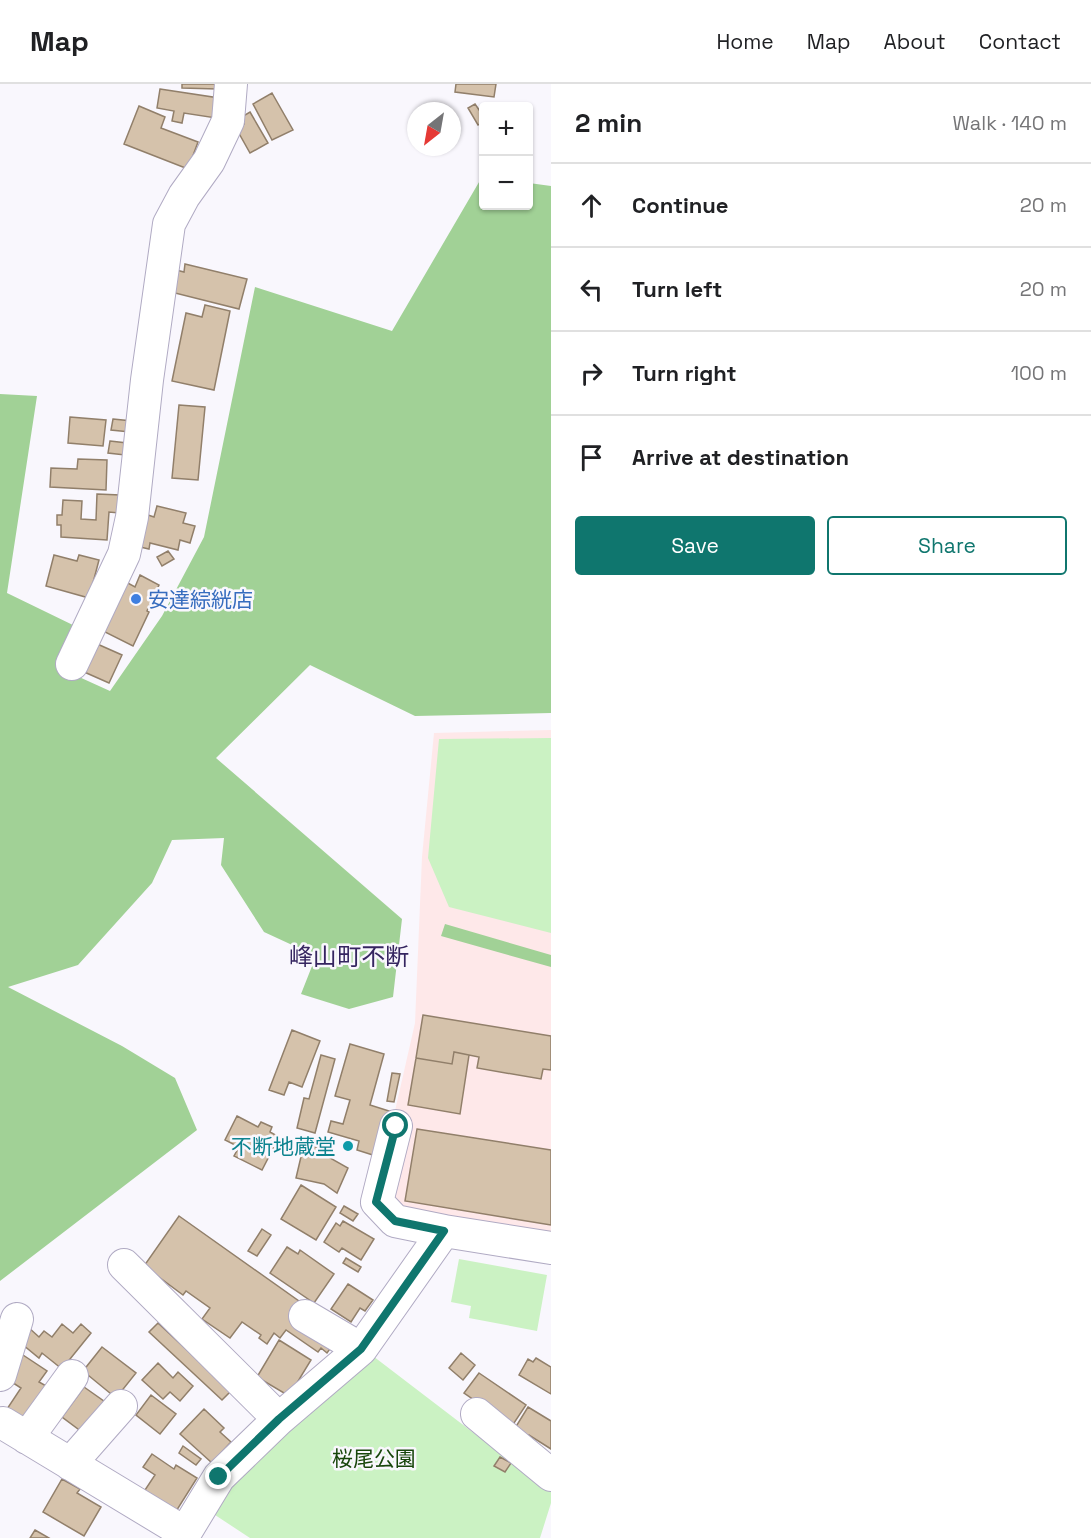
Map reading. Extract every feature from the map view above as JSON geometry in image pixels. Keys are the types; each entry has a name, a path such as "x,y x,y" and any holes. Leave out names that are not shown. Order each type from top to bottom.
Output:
{"street":[{"path":"72,664 124,554 132,517 147,380 169,224 184,196 209,161 228,120 231,84"},
{"path":"396,1126 376,1202 395,1221 551,1248"},
{"path":"0,1424 3,1423 183,1535 219,1477 279,1419 361,1349 444,1231"},
{"path":"124,1265 279,1419"},
{"path":"305,1316 361,1349"},
{"path":"0,1375 17,1318"},
{"path":"27,1438 72,1376"},
{"path":"70,1464 121,1406"},
{"path":"477,1414 551,1475"}],"shaded area":[{"path":"551,730 551,1240 400,1215 386,1201 392,1124 415,1023 422,857 434,733"}],"green space":[{"path":"479,182 479,210 533,210 533,184 551,186 551,713 415,716 310,665 216,758 402,919 393,997 349,1009 301,994 316,956 264,932 221,865 224,838 172,840 152,883 78,965 8,987 122,1046 175,1078 197,1130 0,1281 0,394 37,396 7,593 77,627 57,667 110,691 162,616 204,537 255,287 392,331"},
{"path":"551,738 551,933 449,907 428,858 439,739"},
{"path":"445,924 551,955 551,967 441,936"},
{"path":"459,1259 547,1275 537,1331 469,1318 471,1306 451,1302"},
{"name":"桜尾公園","path":"369,1353 551,1492 551,1503 540,1538 250,1538 209,1511 228,1482"}],"building":[{"path":"182,84 218,84 217,89 182,88"},
{"path":"456,84 496,84 494,97 455,92"},
{"path":"160,89 219,98 216,118 184,113 182,123 172,121 174,111 157,108"},
{"path":"272,93 293,130 272,140 253,104"},
{"path":"475,104 479,110 478,125 468,108"},
{"path":"139,106 165,117 161,128 198,142 188,169 124,144"},
{"path":"250,112 268,143 250,153 236,128 244,124 240,118"},
{"path":"185,264 247,279 239,309 171,292 176,270 184,272"},
{"path":"205,305 230,311 214,390 172,381 186,313 202,317"},
{"path":"179,405 205,407 198,480 172,478"},
{"path":"70,417 106,420 103,446 68,443"},
{"path":"113,419 132,421 130,432 111,430"},
{"path":"110,441 127,443 125,455 108,453"},
{"path":"78,459 107,460 106,490 50,487 51,468 77,469"},
{"path":"97,494 120,495 119,513 109,512 107,540 61,537 61,525 57,525 57,515 62,515 63,500 82,501 81,519 96,520"},
{"path":"157,506 186,513 183,523 195,526 190,543 180,540 178,550 150,543 149,549 140,547 148,515 154,517"},
{"path":"168,551 174,559 162,566 157,557"},
{"path":"54,555 77,561 79,555 99,560 89,598 46,586"},
{"name":"安達綜絖店","path":"140,575 159,585 133,646 103,631 126,582 135,587"},
{"path":"95,643 122,655 109,683 82,671"},
{"path":"423,1015 551,1036 551,1070 543,1069 541,1079 477,1068 479,1057 454,1052 452,1064 416,1058"},
{"path":"292,1030 320,1041 302,1087 289,1082 284,1095 269,1090"},
{"path":"350,1044 384,1054 370,1105 389,1111 376,1156 357,1150 359,1141 328,1132 331,1121 343,1124 350,1100 335,1096"},
{"path":"454,1052 469,1055 460,1114 408,1105 416,1058 452,1064"},
{"path":"321,1055 335,1059 315,1133 297,1128 304,1098 309,1099"},
{"path":"392,1073 400,1074 394,1102 387,1101"},
{"path":"237,1116 258,1127 261,1122 272,1127 270,1132 279,1137 262,1170 234,1156 239,1147 225,1140"},
{"path":"417,1129 551,1150 551,1225 405,1201"},
{"path":"304,1144 332,1151 330,1158 348,1168 337,1193 324,1184 296,1178"},
{"path":"301,1185 336,1207 316,1240 281,1219"},
{"path":"344,1206 358,1214 353,1221 340,1213"},
{"path":"179,1216 306,1306 332,1346 327,1353 321,1348 318,1352 286,1330 280,1338 274,1333 267,1344 259,1338 261,1335 242,1322 230,1338 202,1319 210,1308 186,1291 183,1295 144,1266"},
{"path":"343,1221 374,1239 361,1260 342,1248 339,1252 324,1242 336,1223 340,1226"},
{"path":"262,1229 271,1235 257,1256 248,1251"},
{"path":"287,1247 298,1254 300,1250 334,1274 314,1303 270,1273"},
{"path":"346,1258 361,1267 358,1272 343,1263"},
{"path":"348,1284 373,1300 365,1311 360,1308 351,1322 331,1309"},
{"path":"158,1323 231,1391 222,1400 149,1332"},
{"path":"62,1324 73,1333 81,1324 91,1333 62,1369 42,1353 39,1358 17,1340 28,1327 39,1337 44,1331 52,1337"},
{"path":"279,1340 311,1360 289,1396 257,1377"},
{"path":"102,1347 136,1373 116,1398 83,1371"},
{"path":"461,1353 475,1365 463,1380 449,1368"},
{"path":"23,1355 47,1371 39,1382 48,1387 25,1421 7,1409 21,1388 7,1379"},
{"path":"536,1358 551,1367 551,1394 519,1375 528,1359 533,1362"},
{"path":"158,1363 173,1378 178,1372 193,1386 180,1401 170,1392 163,1399 142,1380"},
{"path":"479,1373 526,1405 512,1426 464,1393"},
{"path":"84,1387 108,1404 86,1435 62,1417"},
{"path":"151,1395 176,1414 160,1434 136,1415"},
{"path":"528,1407 551,1421 551,1449 529,1435 525,1441 512,1433"},
{"path":"204,1409 224,1428 220,1432 231,1442 212,1463 180,1434"},
{"path":"183,1446 201,1459 196,1465 179,1453"},
{"path":"152,1454 174,1469 176,1465 197,1478 175,1513 143,1493 155,1475 143,1467"},
{"path":"500,1457 511,1463 505,1472 494,1466"},
{"path":"62,1479 80,1489 77,1493 101,1507 84,1536 43,1512"},
{"path":"35,1530 49,1538 30,1538"}],"place":[{"name":"安達綜絖店","path":"136,599"},
{"name":"不断地蔵堂","path":"348,1146"}],"district":[{"name":"峰山町不断","path":"349,956"}],"route":[{"path":"219,1477 279,1419 361,1349 444,1231 395,1221 376,1202 396,1126"}]}
